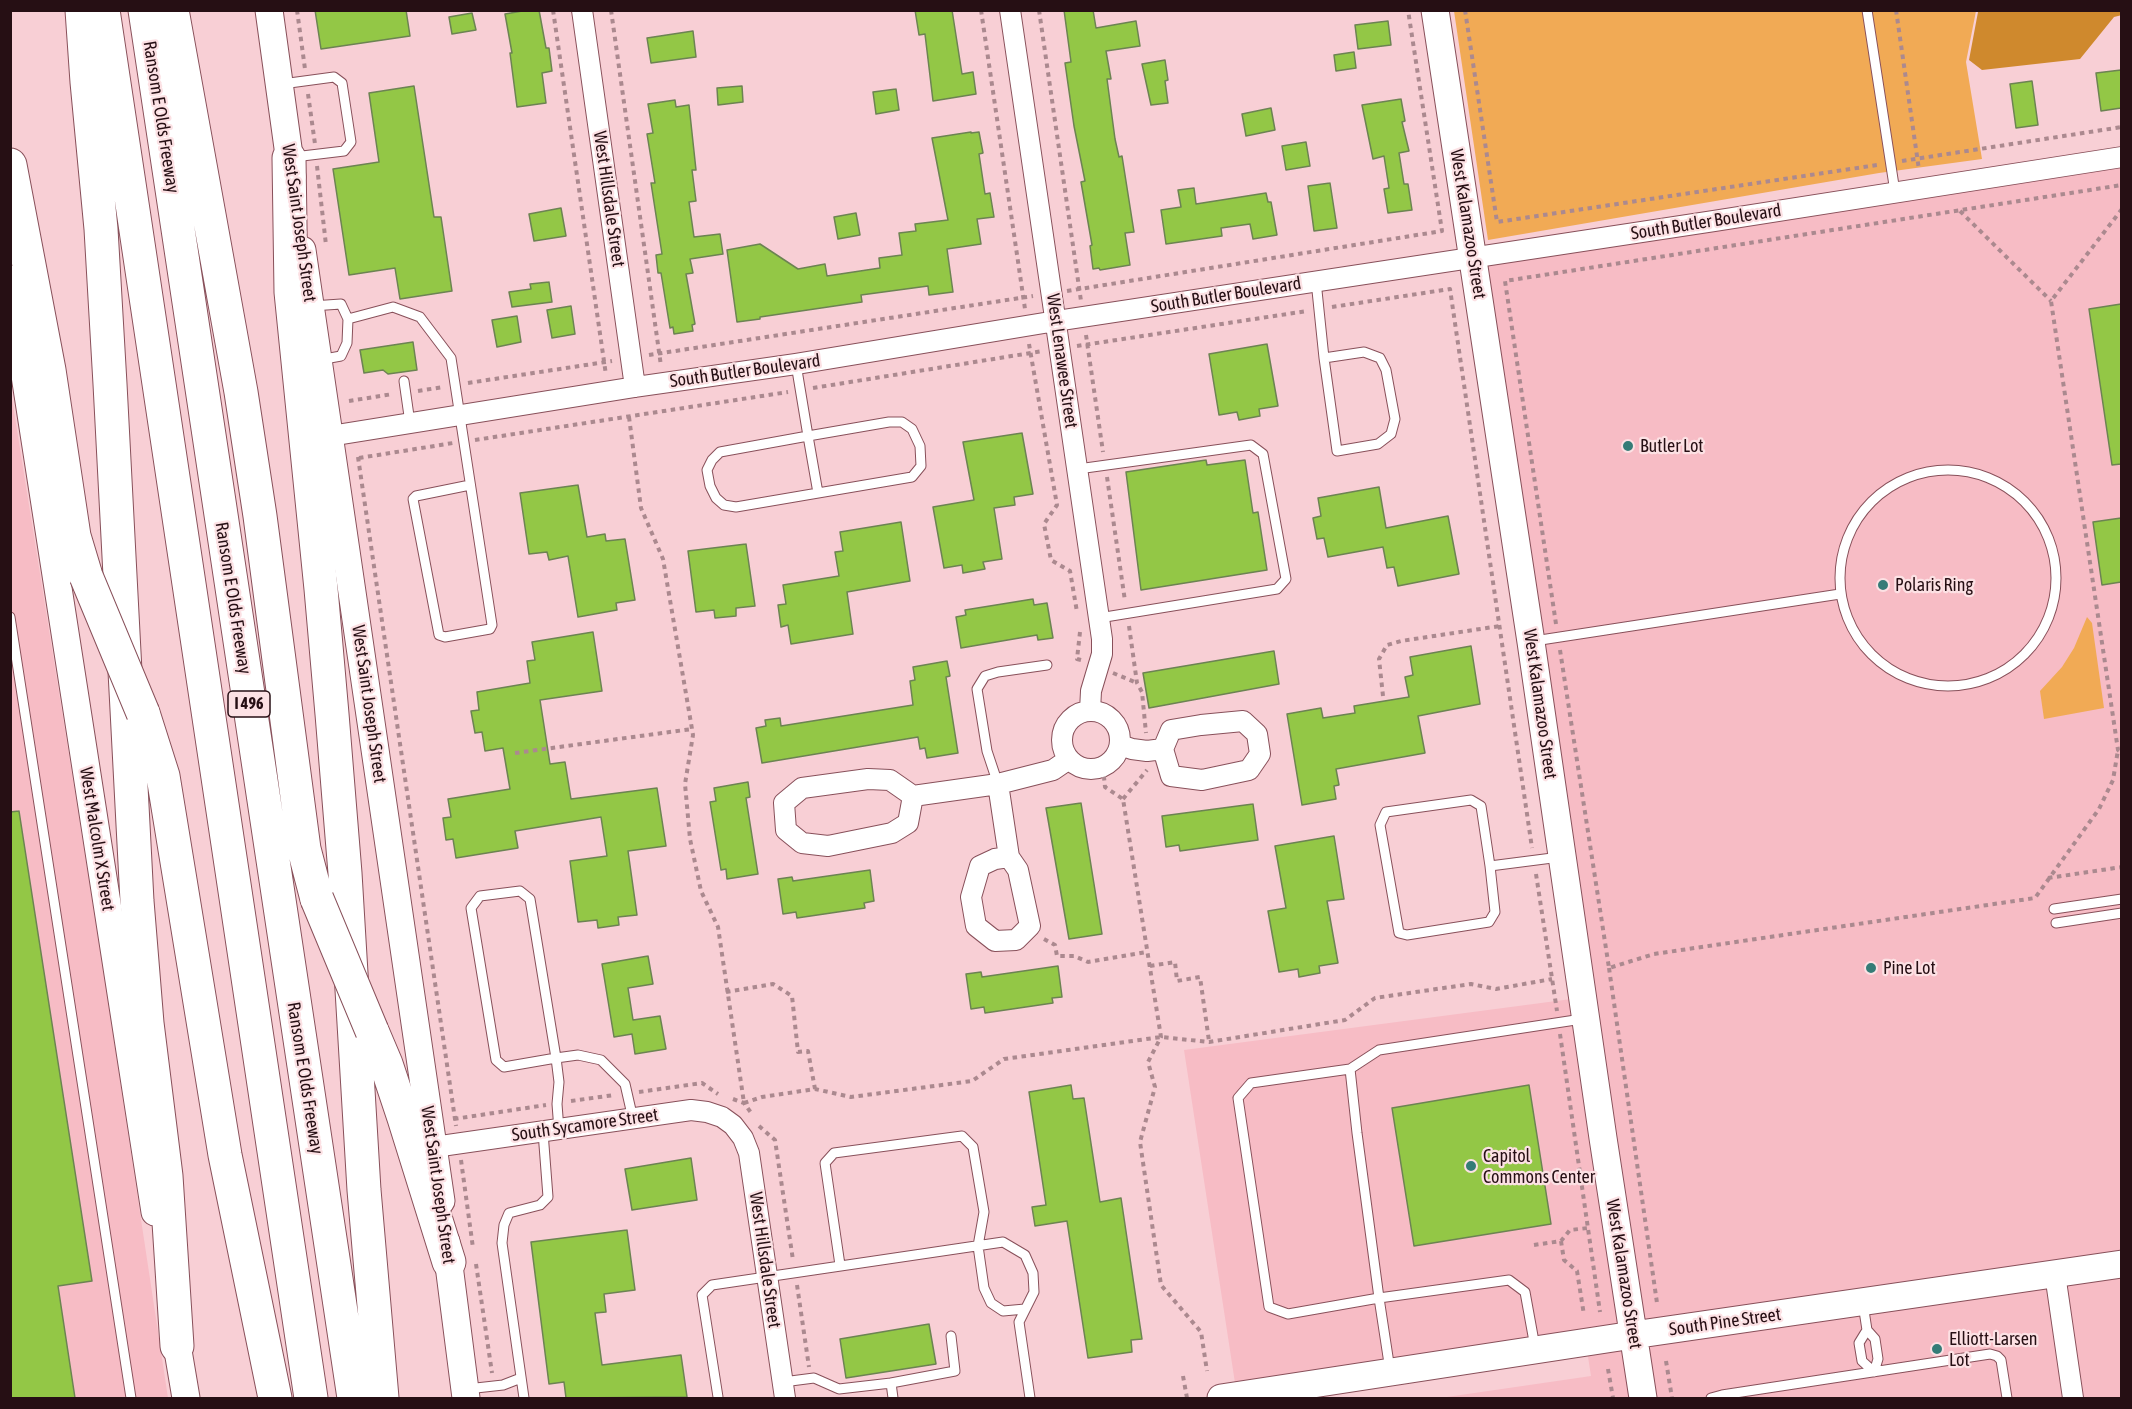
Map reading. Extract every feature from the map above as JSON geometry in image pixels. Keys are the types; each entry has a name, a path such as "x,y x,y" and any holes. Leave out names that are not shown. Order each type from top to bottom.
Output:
{"highway":[{"path":"82,10 101,229 137,901 147,1023 166,1176 177,1346"},
{"name":"I 496","path":"103,10 311,1398"},
{"name":"Ransom E Olds Freeway","path":"145,10 354,1398"},
{"path":"172,10 241,392 301,831 317,899 386,1064 404,1118 466,1257"},
{"path":"303,156 291,292 332,714 345,873 364,1190 382,1398"},
{"path":"10,165 49,370 71,521 78,552 143,713 163,776 225,1155 275,1398"}],"main road":[{"name":"West Saint Joseph Street","path":"269,10 279,85 303,156 310,306 330,358 446,1145 466,1257 466,1394"},
{"name":"West Kalamazoo Street","path":"1435,10 1643,1398"},
{"name":"West Malcolm X Street","path":"10,279 18,365 186,1398"},
{"name":"South Pine Street","path":"1221,1398 2121,1264"}],"street":[{"name":"West Hillsdale Street","path":"582,10 635,387"},
{"name":"West Lenawee Street","path":"1010,10 1102,639 1102,654 1091,691 1090,711"},
{"name":"South Butler Boulevard","path":"342,434 608,391 796,364 1056,321 2121,157"},
{"path":"1090,711 1098,712 1113,721 1118,728 1120,745 1111,762 1103,767 1085,769 1076,766 1069,759 1064,752 1062,742 1066,724 1072,717 1090,711"},
{"path":"1243,721 1257,734 1260,754 1249,770 1202,780 1171,776 1155,750 1171,730 1201,724 1243,721"},
{"path":"1120,745 1132,749 1155,750"},
{"path":"913,796 908,823 892,833 828,846 802,843 786,830 784,803 802,788 868,779 890,780 913,796 998,784 1053,770 1069,759"},
{"path":"998,784 1008,857"},
{"name":"South Sycamore Street","path":"446,1145 691,1110 722,1117 733,1125"},
{"name":"West Hillsdale Street","path":"733,1125 743,1138 749,1153 784,1390"},
{"path":"2055,1274 2073,1398"}],"lane":[{"path":"1867,10 1895,192"},
{"path":"279,85 334,77 342,83 351,142 344,151 303,156"},
{"path":"1316,281 1324,358 1337,451 1378,444 1391,434 1395,419 1386,370 1380,358 1364,352 1324,358"},
{"path":"310,306 341,304 348,319 347,343 330,358"},
{"path":"348,319 393,307 420,317 451,358 492,625 490,629 445,637 440,635 413,499 416,496 470,485"},
{"path":"796,364 819,493"},
{"path":"404,381 410,423"},
{"path":"889,422 902,422 912,429 920,446 921,466 912,477 736,507 724,505 716,498 710,486 707,470 712,460 720,452 808,436 889,422"},
{"path":"1078,469 1251,445 1263,454 1286,579 1277,588 1099,618"},
{"path":"1962,470 1995,480 2005,486 2024,500 2044,528 2055,561 2055,593 2047,624 2029,651 2005,671 1975,684 1943,688 1912,682 1884,667 1861,644 1847,621 1840,594 1841,556 1854,521 1872,499 1894,483 1927,471 1962,470"},
{"path":"1531,642 1840,594"},
{"path":"10,617 131,1398"},
{"path":"998,784 987,751 976,688 985,676 1047,665"},
{"path":"1471,800 1481,806 1490,866 1495,912 1489,922 1407,935 1399,933 1380,825 1386,812 1471,800"},
{"path":"1490,866 1562,856"},
{"path":"524,1398 502,1243 504,1225 509,1214 540,1205 548,1197 551,1131 559,1082 556,1058 530,899 520,891 480,896 471,908 495,1060 504,1067 556,1058 578,1054 601,1060 625,1084 633,1119"},
{"path":"2054,909 2121,899"},
{"path":"2056,923 2121,914"},
{"path":"1536,1350 1525,1292 1509,1280 1379,1298 1288,1314 1269,1307 1238,1098 1251,1083 1350,1069 1379,1050 1585,1019"},
{"path":"1350,1069 1379,1298 1391,1372"},
{"path":"840,1265 825,1163 834,1153 962,1136 973,1147 984,1212 978,1246 984,1288 991,1303 1003,1311 1025,1309"},
{"path":"718,1397 702,1295 712,1285 1003,1242 1025,1255 1033,1273 1034,1292 1019,1322 1030,1398"},
{"path":"1863,1301 1867,1330 1875,1339 1878,1359 1874,1372"},
{"path":"1867,1330 1859,1343 1862,1361 1874,1372"},
{"path":"784,1390 811,1378 839,1389 891,1383 955,1371 951,1336"},
{"path":"1712,1398 1990,1354 2001,1360 2007,1398"},
{"path":"466,1394 521,1378"},
{"path":"891,1383 893,1398"}],"path":[{"path":"297,10 307,81 303,156 327,251"},
{"path":"554,10 612,420"},
{"path":"611,10 667,411"},
{"path":"981,10 1031,353 1057,505 1044,524 1051,560 1070,571 1080,633 1077,659 1137,683"},
{"path":"1039,10 1137,683 1142,692 1155,750 1149,767 1123,799"},
{"path":"349,401 1023,298 1442,231 1408,10"},
{"path":"1465,10 1497,222 2121,127"},
{"path":"1896,10 1926,216"},
{"path":"1657,1303 1505,280 2121,185"},
{"path":"2052,301 2121,209"},
{"path":"1609,968 1654,954 2035,898 2099,810 2113,780 2120,752 2052,301 1960,210"},
{"path":"359,458 1450,289 1600,1312"},
{"path":"330,358 349,401 342,434 359,458 454,1119 446,1145 466,1257 494,1386"},
{"path":"629,417 641,508 663,559 693,735 685,784 690,839 701,891 718,927 744,1103 760,1126 775,1140 811,1378"},
{"path":"1383,696 1379,659 1387,645 1500,626"},
{"path":"516,753 692,729"},
{"path":"1103,767 1105,787 1123,799 1161,1037 1148,1062 1155,1088 1140,1142 1161,1285 1201,1332 1207,1371"},
{"path":"2048,878 2121,867"},
{"path":"1036,934 1054,945 1057,956 1074,956 1088,962 1147,952"},
{"path":"1149,966 1174,962 1178,981 1200,977 1209,1041"},
{"path":"728,1098 744,1103 762,1097 815,1089 851,1097 972,1081 1004,1059 1161,1037 1209,1041 1345,1020 1376,998 1472,984 1496,988 1552,979"},
{"path":"726,992 773,984 792,996 798,1052 808,1051 815,1089"},
{"path":"454,1119 702,1083 720,1096"},
{"path":"733,1125 744,1103"},
{"path":"1534,1245 1561,1241 1570,1230 1588,1228"},
{"path":"1561,1241 1564,1260 1577,1271 1584,1315"},
{"path":"1666,1361 1672,1398"},
{"path":"1608,1369 1613,1398"},
{"path":"1183,1376 1186,1398"}],"shaded area":[{"path":"2121,10 2122,15 2114,17 2080,59 1982,70 1969,60 1978,12"},
{"path":"1454,11 1976,11 1966,62 1982,159 1879,173 1488,240"},
{"path":"2121,157 2121,1398 1440,1398 1591,1376 1584,1331 1237,1396 1184,1050 1579,998 1473,257"},
{"path":"10,386 103,968 168,1398 11,1398"},
{"path":"2087,617 2092,623 2104,708 2044,719 2040,691 2062,667 2074,648"}],"building":[{"path":"315,10 406,10 410,36 321,49"},
{"path":"539,10 546,48 549,48 552,71 542,73 546,103 517,107 510,53 512,53 505,14"},
{"path":"915,10 952,10 962,74 973,72 976,94 933,101 925,34 919,35"},
{"path":"1064,10 1093,10 1096,28 1136,21 1140,46 1106,51 1111,79 1107,79 1115,139 1119,157 1122,156 1134,232 1125,233 1130,265 1093,269 1090,246 1092,245 1081,182 1085,181 1065,63 1071,62"},
{"path":"472,13 476,30 452,34 449,17"},
{"path":"1388,21 1391,45 1358,49 1355,25"},
{"path":"693,31 696,57 651,63 647,38"},
{"path":"1354,52 1356,68 1336,71 1334,55"},
{"path":"1165,60 1168,103 1151,105 1142,64"},
{"path":"2121,70 2121,108 2101,111 2096,73"},
{"path":"2032,81 2038,125 2016,128 2010,84"},
{"path":"414,86 434,217 441,217 452,291 400,299 395,268 349,275 333,169 379,162 369,93"},
{"path":"742,86 743,102 718,105 717,88"},
{"path":"896,89 899,110 876,114 873,92"},
{"path":"1401,99 1405,121 1402,122 1409,151 1399,153 1404,184 1408,184 1412,210 1388,213 1384,189 1389,188 1384,156 1373,159 1362,105"},
{"path":"675,100 676,107 689,105 696,170 692,170 696,201 689,202 694,237 720,234 723,254 690,259 693,273 686,274 695,324 692,325 693,331 674,334 673,327 670,328 661,273 658,273 656,255 662,254 651,183 655,183 647,134 653,133 648,104"},
{"path":"1271,108 1275,130 1246,136 1242,114"},
{"path":"979,132 983,153 979,154 985,194 990,193 994,217 977,219 981,244 947,249 953,292 929,295 928,286 861,295 862,302 737,322 727,250 760,244 798,269 825,264 827,276 880,268 879,258 902,255 899,233 916,231 915,224 948,220 932,138"},
{"path":"1306,142 1310,166 1286,170 1282,146"},
{"path":"1330,183 1337,228 1314,231 1308,186"},
{"path":"1194,188 1196,204 1266,193 1268,202 1271,202 1277,235 1253,239 1250,224 1221,228 1222,236 1166,244 1161,210 1181,207 1178,190"},
{"path":"561,208 566,236 534,241 529,214"},
{"path":"856,213 860,235 838,239 834,217"},
{"path":"549,282 552,302 512,307 509,292 531,289 530,284"},
{"path":"2121,304 2121,464 2112,465 2089,309"},
{"path":"571,306 575,334 552,338 547,310"},
{"path":"517,316 521,342 497,347 492,320"},
{"path":"413,342 417,370 388,374 383,370 364,373 360,350"},
{"path":"1267,344 1278,406 1259,409 1260,416 1239,420 1237,412 1219,415 1209,354"},
{"path":"1022,433 1033,494 1014,497 1015,505 994,508 1002,559 983,562 985,569 963,573 962,565 944,568 933,507 974,500 963,442"},
{"path":"1206,460 1207,465 1245,460 1253,513 1258,512 1267,570 1141,590 1126,472"},
{"path":"578,485 587,537 605,534 606,541 625,539 635,600 616,603 617,610 578,617 568,556 549,560 547,552 529,554 520,493"},
{"path":"1379,487 1386,528 1448,516 1459,574 1398,586 1394,567 1387,568 1383,547 1328,557 1324,538 1317,539 1313,518 1321,516 1318,498"},
{"path":"2121,518 2121,582 2102,585 2093,522"},
{"path":"901,522 910,581 847,592 853,634 791,644 788,625 781,627 778,605 786,604 783,585 839,576 835,552 843,551 840,532"},
{"path":"746,544 755,606 736,608 736,616 715,618 714,610 696,612 688,551"},
{"path":"1033,599 1034,605 1047,603 1053,638 1038,640 1037,635 961,648 956,617 966,615 965,610"},
{"path":"593,632 602,691 540,700 550,764 565,762 571,799 657,788 666,846 628,851 637,915 618,917 619,925 598,928 597,920 578,922 570,861 607,856 601,817 515,831 518,848 456,858 453,839 446,840 443,818 451,817 448,799 510,789 503,748 485,751 482,732 475,733 471,711 479,710 477,692 530,683 527,661 535,660 532,642"},
{"path":"1471,646 1480,704 1418,716 1425,753 1336,769 1339,785 1334,786 1336,799 1302,805 1287,714 1321,708 1323,718 1355,713 1354,706 1409,697 1405,677 1413,675 1410,657"},
{"path":"1274,651 1279,684 1149,708 1143,673"},
{"path":"947,661 950,676 946,677 958,753 927,758 925,748 920,749 918,737 762,763 756,728 766,726 765,720 780,718 781,726 913,705 910,681 915,680 913,667"},
{"path":"748,782 750,797 746,798 758,874 727,879 726,869 721,870 710,802 716,801 714,788"},
{"path":"1081,803 1102,934 1069,939 1046,808"},
{"path":"1253,804 1258,840 1180,851 1179,845 1166,847 1162,816"},
{"path":"19,811 92,1281 58,1286 75,1398 10,1398 10,812"},
{"path":"1334,836 1344,899 1327,901 1338,963 1319,966 1320,973 1299,977 1298,969 1279,972 1268,911 1286,908 1275,846"},
{"path":"870,870 874,901 864,903 865,908 797,918 796,912 783,914 778,879 792,877 793,881"},
{"path":"648,956 653,984 628,988 633,1020 660,1016 666,1049 635,1054 632,1034 614,1037 602,964"},
{"path":"1058,966 1062,997 1052,998 1053,1003 985,1013 984,1007 971,1009 966,974 981,972 982,977"},
{"path":"1071,1085 1073,1099 1084,1098 1100,1202 1121,1198 1142,1339 1131,1340 1132,1352 1088,1358 1067,1221 1035,1226 1032,1207 1046,1205 1029,1092"},
{"name":"Capitol Commons Center","path":"1529,1085 1551,1224 1414,1246 1392,1108"},
{"path":"691,1158 697,1200 632,1210 625,1169"},
{"path":"627,1230 635,1290 604,1294 606,1312 595,1313 602,1365 681,1355 687,1397 566,1398 564,1382 549,1384 531,1242"},
{"path":"929,1324 936,1364 846,1378 840,1339"}],"place":[{"name":"Butler Lot","path":"1628,446"},
{"name":"Polaris Ring","path":"1883,585"},
{"name":"Pine Lot","path":"1871,968"},
{"name":"Capitol Commons Center","path":"1471,1166"},
{"name":"Elliott-Larsen Lot","path":"1937,1349"}]}
